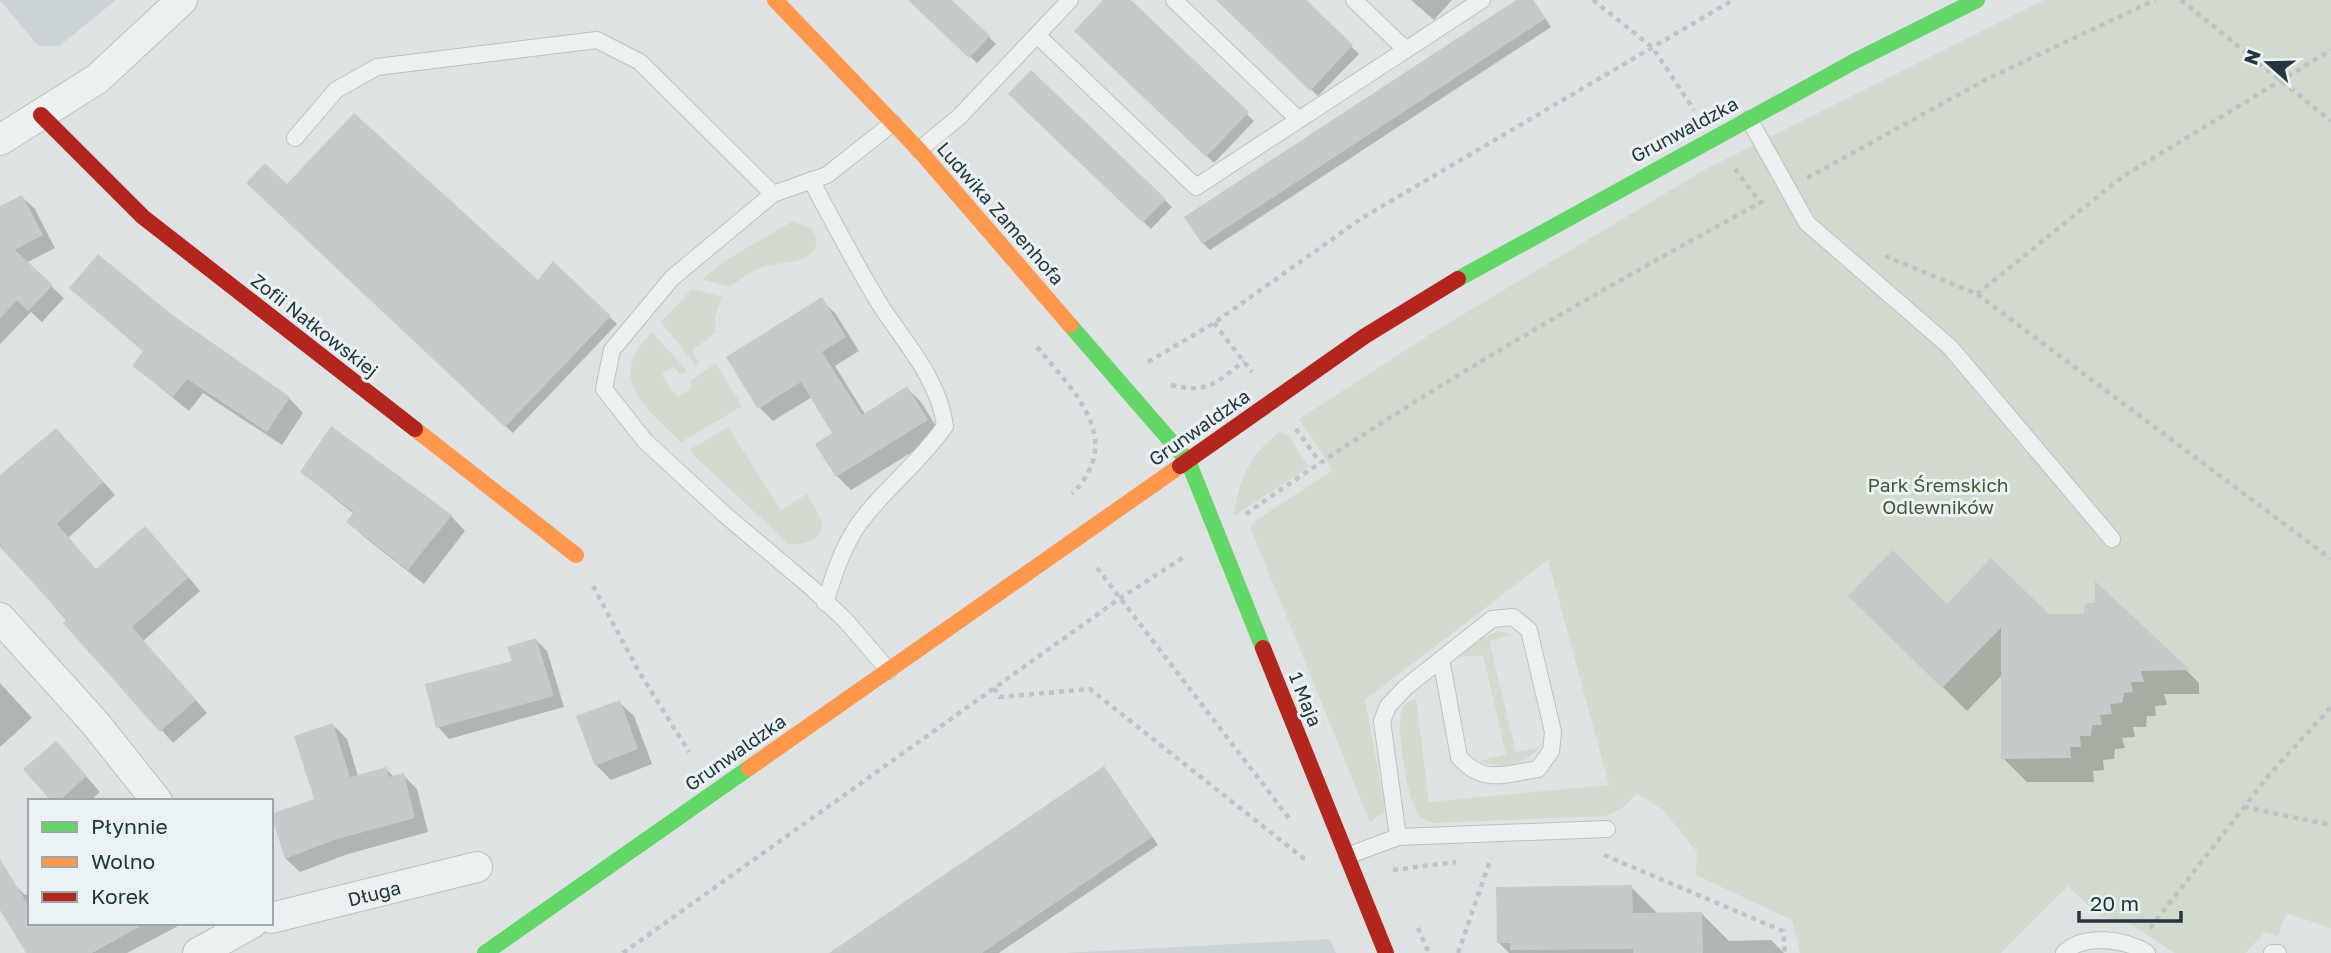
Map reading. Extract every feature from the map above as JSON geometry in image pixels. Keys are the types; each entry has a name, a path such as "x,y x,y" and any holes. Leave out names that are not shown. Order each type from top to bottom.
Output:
{"street":[{"path":"0,140 97,79 181,0"},
{"name":"Ludwika Zamenhofa","path":"775,0 919,150 1188,461"},
{"name":"Grunwaldzka","path":"485,953 1430,294 1749,118 1978,0"},
{"name":"Zofii Nałkowskiej","path":"41,115 143,217 576,555"},
{"name":"1 Maja","path":"1188,461 1386,953"},
{"path":"0,618 94,723 155,799"},
{"name":"Długa","path":"273,918 477,867"},
{"path":"198,953 248,925"}],"lane":[{"path":"919,150 959,117 1070,0"},
{"path":"1174,0 1299,120"},
{"path":"1354,0 1406,50"},
{"path":"1037,35 1196,187 1482,0"},
{"path":"295,138 336,90 377,67 597,40 640,62 773,194"},
{"path":"1749,118 1807,223 1950,347 2112,538"},
{"path":"889,671 847,621 645,441 604,390 612,350 643,311 683,269 773,194 827,174 893,123"},
{"path":"811,180 880,304 922,367 942,406 945,426 929,449 856,528 836,567 825,603"},
{"path":"1398,837 1382,720 1388,706 1441,659 1492,619 1513,617 1529,630 1553,732 1551,751 1538,769 1486,777 1469,769 1459,757 1441,659"},
{"path":"1347,856 1398,837 1607,829"},
{"path":"2064,953 2070,947 2109,939 2143,950"},
{"path":"2272,953 2278,953"}],"path":[{"path":"1593,0 1653,48 1712,138 1760,203 1807,223"},
{"path":"1082,404 1214,323 1362,218 1733,0"},
{"path":"623,953 1119,599 1218,535 1320,462 1589,298 1760,203 1985,80 2155,0"},
{"path":"2181,0 2331,121"},
{"path":"1977,294 2122,177 2331,50"},
{"path":"1880,253 1977,294 2331,559"},
{"path":"1029,337 1082,404 1097,440 1094,461 1084,482 1057,507 1077,539"},
{"path":"576,555 638,670 689,752"},
{"path":"1119,599 1298,831"},
{"path":"994,688 1000,697 1090,689 1303,858 1309,858"},
{"path":"2143,950 2244,807 2331,707"},
{"path":"2244,807 2331,825"},
{"path":"1306,849 1315,869"},
{"path":"1599,852 1783,931 1785,953"},
{"path":"1479,860 1505,857"},
{"path":"1458,953 1491,858"},
{"path":"1393,870 1467,861"}],"shaded area":[{"path":"0,0 116,0 59,46 38,46"},
{"path":"1330,939 1336,953 1063,953"}],"green space":[{"name":"Park Śremskich Odlewników","path":"2044,0 2331,0 2331,928 2286,913 2278,936 2265,932 2245,953 2174,953 2131,924 2100,916 2068,886 2001,953 1800,953 1792,920 1696,875 1697,852 1663,810 1637,793 1624,807 1606,816 1433,823 1425,820 1419,815 1411,796 1400,734 1402,710 1416,698 1429,802 1609,785 1548,560 1365,700 1384,802 1384,812 1370,822 1251,529 1253,522 1333,470 1299,419 1429,335 1706,169"},
{"path":"793,221 808,228 816,237 810,255 795,261 762,267 729,287 702,279 723,262"},
{"path":"692,289 722,297 715,317 716,333 692,350 699,363 696,366 661,322"},
{"path":"652,332 687,371 680,375 674,367 662,374 671,391 679,397 692,387 690,381 716,363 742,406 681,442 644,404 635,392 631,378 632,364 638,349"},
{"path":"728,427 781,510 807,494 821,521 822,528 817,537 807,543 789,544 691,453 691,449"},
{"path":"1281,431 1290,438 1309,467 1234,516 1239,490 1248,468 1262,448"},
{"path":"1499,631 1512,635 1489,641 1516,752 1539,748 1526,759 1512,765 1480,761 1506,754 1483,655 1460,657 1470,643"}],"building":[{"path":"908,0 952,0 990,36 969,58"},
{"path":"1103,0 1131,0 1249,112 1206,157 1074,31"},
{"path":"1216,0 1306,0 1353,45 1310,91"},
{"path":"1516,0 1533,0 1545,19 1202,244 1184,217"},
{"path":"1031,70 1166,199 1143,223 1008,94"},
{"path":"354,113 538,280 553,261 611,316 505,427 246,183 265,163 287,184"},
{"path":"22,195 43,235 15,250 53,285 28,311 17,300 0,319 0,206"},
{"path":"98,254 171,314 290,397 267,432 187,379 173,397 132,366 143,351 69,288"},
{"path":"822,297 846,337 822,352 862,415 907,386 928,420 836,477 815,444 832,433 801,382 758,409 726,357"},
{"path":"331,426 452,515 408,570 346,522 354,512 300,472"},
{"path":"56,428 103,482 57,524 96,569 145,526 189,577 132,627 196,700 160,732 63,623 67,620 0,547 0,475"},
{"path":"1893,550 1947,604 1991,558 2049,614 2084,614 2085,603 2095,603 2095,581 2190,670 2141,671 2144,682 2131,682 2133,692 2124,693 2122,703 2110,704 2112,714 2100,715 2102,725 2092,725 2091,736 2080,736 2081,747 2070,747 2071,758 2001,759 2001,628 1942,688 1848,596"},
{"path":"536,638 554,696 436,728 425,684 512,661 507,647"},
{"path":"620,700 638,749 595,766 576,716"},
{"path":"333,723 350,777 387,767 389,777 404,773 415,818 334,840 285,859 273,813 314,799 294,736"},
{"path":"56,741 87,776 61,799 49,799 23,769"},
{"path":"1104,766 1152,837 982,953 829,953"},
{"path":"0,859 28,905 28,925 142,925 92,953 26,953 0,910"},
{"path":"1632,885 1633,913 1702,912 1703,953 1633,953 1633,949 1510,950 1510,943 1497,943 1496,887"}],"traffic: fast":[{"path":"1458,279 1855,61 1977,0"},
{"path":"1070,325 1188,461 1263,648"},
{"path":"485,953 749,768"}],"traffic: slow":[{"path":"775,0 919,150 1070,325"},
{"path":"415,429 576,555"},
{"path":"749,768 1180,466"}],"traffic: jam":[{"path":"41,115 143,217 415,429"},
{"path":"1180,466 1365,336 1458,279"},
{"path":"1263,648 1386,953"}]}
